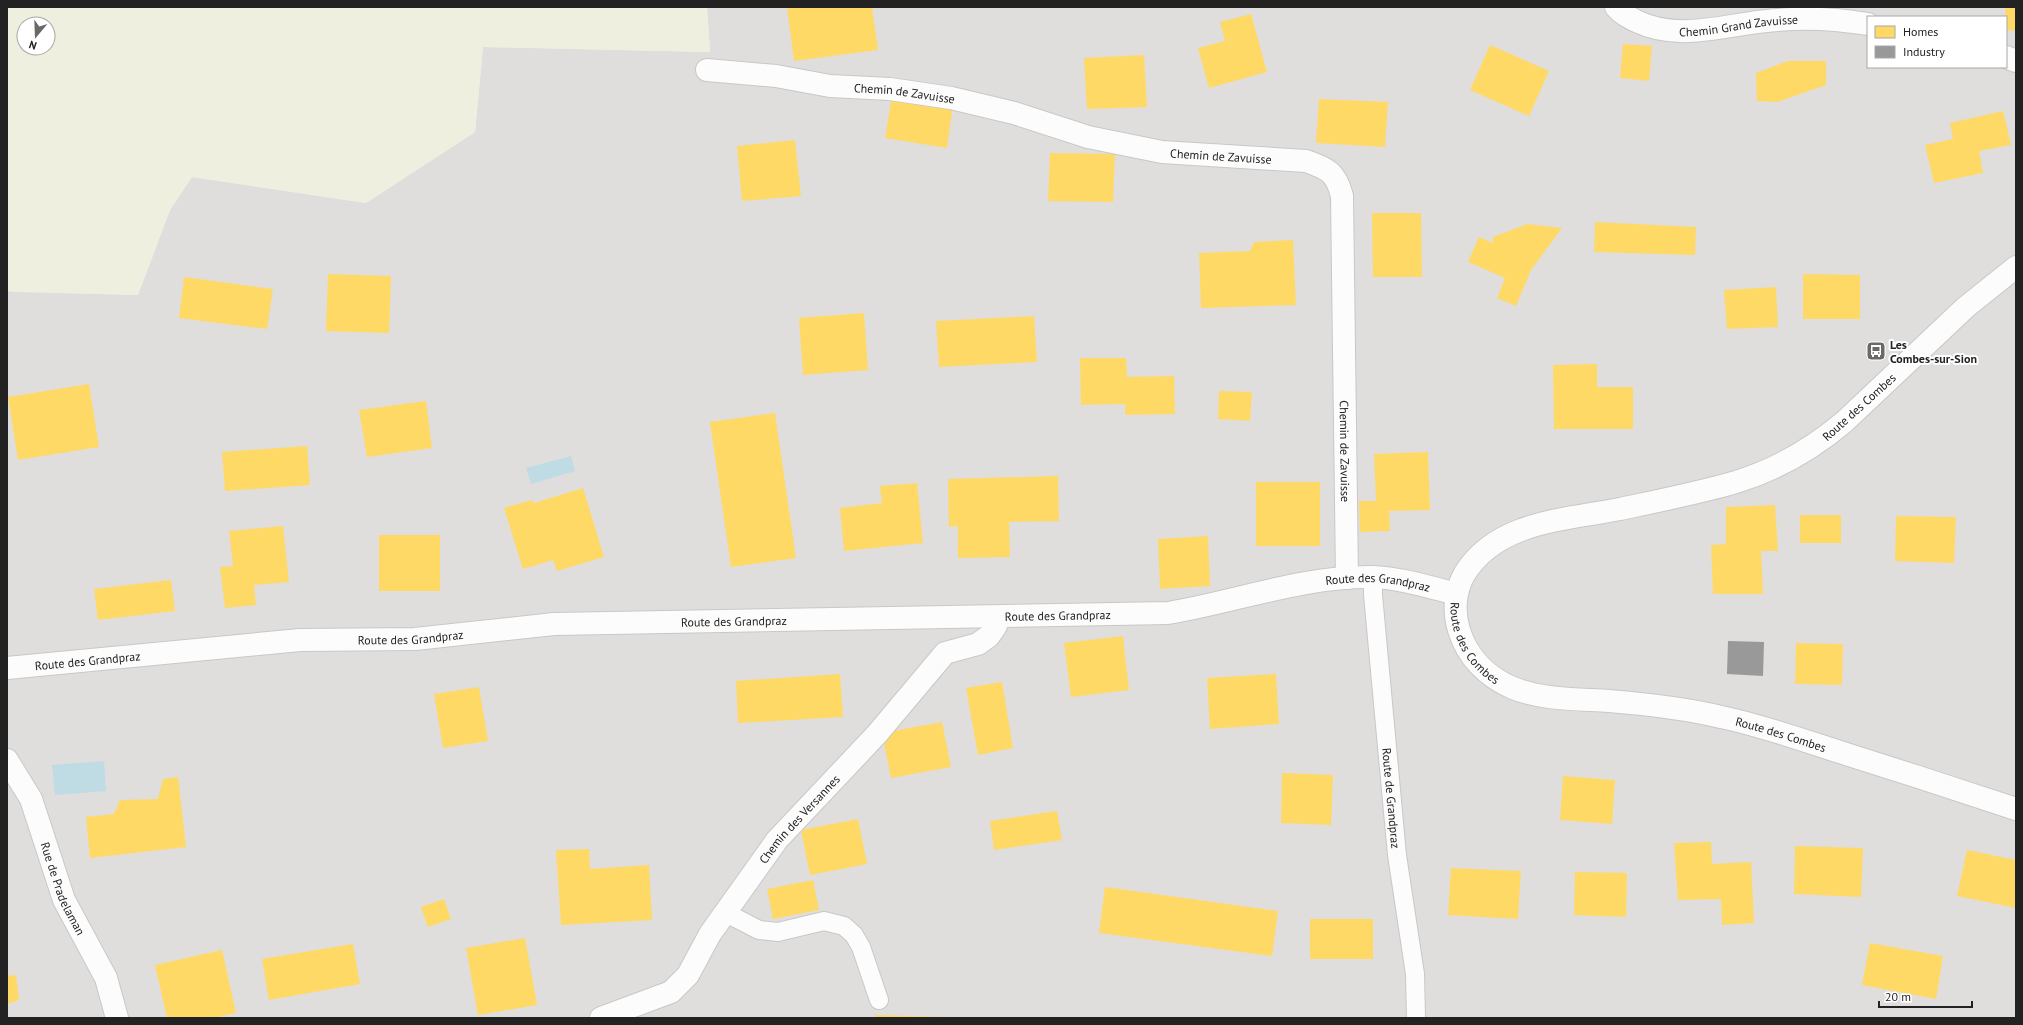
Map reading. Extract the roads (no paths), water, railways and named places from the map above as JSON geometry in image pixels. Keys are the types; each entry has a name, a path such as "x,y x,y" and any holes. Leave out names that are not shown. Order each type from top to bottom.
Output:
{"street":[{"name":"Chemin Grand Zavuisse","path":"1616,7 1621,13 1646,26 1668,32 1698,31 1784,19 1831,18 1867,24"},
{"name":"Chemin de Zavuisse","path":"707,70 776,76 830,86 890,89 951,98 1014,113 1088,137 1162,152 1306,161 1327,169 1339,181 1342,196 1347,578"},
{"name":"Route des Combes","path":"2016,267 1966,307 1844,422 1825,438 1800,453 1770,469 1738,481 1667,499 1534,525 1512,532 1491,544 1471,564 1456,594 1458,630 1467,650 1478,665 1494,677 1514,688 1543,695 1640,704 1720,716 1808,742 2016,809"},
{"name":"Route des Grandpraz","path":"7,668 300,640 422,638 554,624 1168,613 1205,607 1307,583 1347,578 1373,577 1401,580 1456,594"},
{"name":"Chemin des Versannes","path":"601,1018 671,992 688,975 710,934 777,840 877,734 945,653 978,644 989,636 996,626 996,617"},
{"name":"Rue de Pradelaman","path":"7,760 31,799 64,900 106,978 117,1018"}],"lane":[{"name":"Route de Grandpraz","path":"1373,577 1373,595 1397,854 1415,974 1416,1018"},
{"path":"726,913 759,930 778,932 824,921 844,926 861,947 879,1000"}],"water":[{"path":"571,456 575,471 531,484 526,468"},
{"path":"104,761 106,791 55,795 52,765"}],"place":[{"name":"Les Combes-sur-Sion","path":"1876,351"}]}
